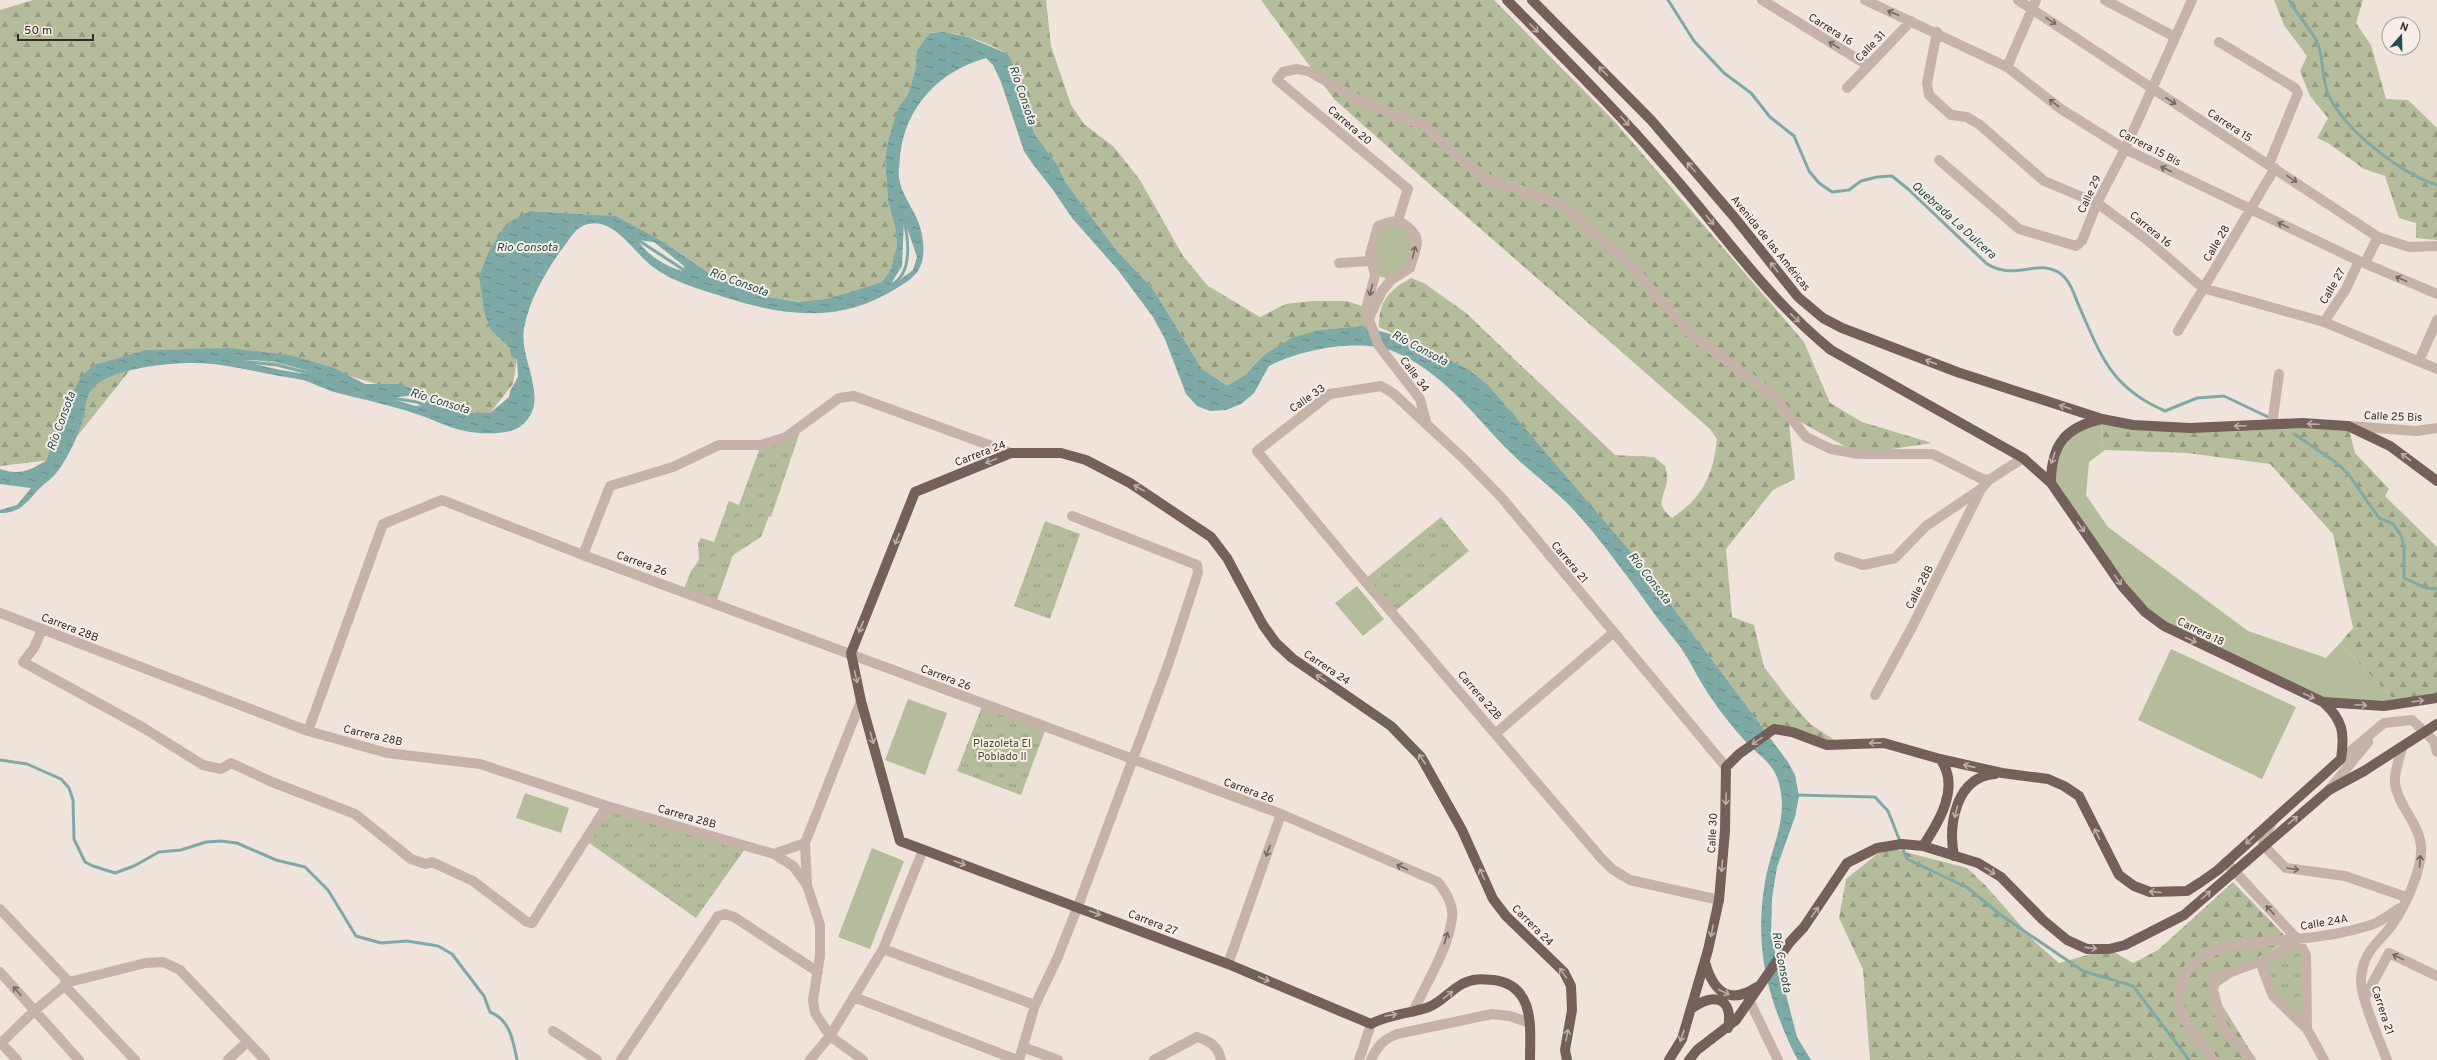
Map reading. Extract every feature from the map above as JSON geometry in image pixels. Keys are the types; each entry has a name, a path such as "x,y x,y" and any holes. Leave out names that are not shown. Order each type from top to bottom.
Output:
{"main road":[{"path":"1507,0 1609,104 1669,171 1785,309 1812,335 1831,350 2023,458"},
{"name":"Avenida de las Américas","path":"1532,0 1651,120 1735,218 1798,298 1823,318 1842,328 1957,372 2102,419"},
{"path":"2051,483 2051,464 2057,447 2069,433 2084,423 2102,419 2133,425 2190,428 2302,423 2348,426 2390,446 2437,481"},
{"name":"Carrera 24","path":"851,653 915,492 1011,453 1061,453 1086,460 1152,495 1211,537 1227,558 1263,625 1276,643 1292,658 1391,726 1412,746 1436,781 1458,823 1494,900 1506,916 1564,972 1571,986 1572,1010 1565,1050 1567,1060"},
{"name":"Carrera 18","path":"2023,458 2051,483 2122,586 2145,612 2174,632 2323,702 2384,706 2437,698"},
{"path":"851,653 861,701"},
{"name":"Carrera 27","path":"861,701 900,841 1078,906 1228,964 1371,1024"},
{"path":"1726,767 1739,754 1774,729 1792,732 1827,745 1884,743 1940,760 2002,773 2048,779 2064,786 2079,796 2119,876 2134,886 2150,892 2187,891 2226,862 2341,759 2344,738 2341,726 2332,711 2323,702"},
{"path":"1689,1060 1697,1050 1728,1028 1750,1002 1758,986 1790,942 1804,927 1847,864 1877,848 1902,844 1923,846 1978,863 2001,877 2043,920 2067,940 2087,948 2109,950 2125,945 2184,915 2234,870 2329,790 2402,748 2437,724"},
{"path":"1923,846 1938,823 1949,791 1948,769 1940,760"},
{"name":"Calle 30","path":"1719,900 1725,831 1726,767"},
{"path":"1954,856 1952,826 1957,807 1965,789 1982,775 2002,773"},
{"path":"1669,1060 1682,1039 1704,962 1719,900"},
{"path":"1704,962 1710,980 1720,990 1733,995 1747,994 1758,986"},
{"path":"1371,1024 1384,1017 1413,1012 1440,1002 1462,984 1478,978 1497,981 1518,991 1524,998 1530,1023 1530,1060"},
{"path":"1691,1009 1707,999 1716,999 1723,1003 1728,1010 1728,1028"}],"street":[{"name":"Carrera 16","path":"1762,0 1867,65"},
{"name":"Carrera 15 Bis","path":"1865,0 1876,3 2007,67 2061,109 2125,149 2362,262 2437,294"},
{"name":"Carrera 15","path":"2018,0 2034,4 2151,88 2378,237 2409,247 2437,246"},
{"path":"2105,0 2175,37"},
{"name":"Calle 29","path":"1939,160 2019,229 2076,246 2082,241 2097,203 2125,149 2151,88 2192,0"},
{"path":"2007,67 2034,4"},
{"name":"Calle 31","path":"1847,88 1867,65 1911,21"},
{"name":"Carrera 16","path":"1937,32 1927,83 1929,95 1951,114 1967,117 1980,125 2044,181 2097,203 2146,239 2203,288 2324,322 2437,369"},
{"name":"Calle 28","path":"2178,331 2251,209 2272,166 2298,93 2295,88 2219,42"},
{"name":"Carrera 20","path":"1398,220 1408,189 1277,80 1283,72 1289,69 1310,72 1361,101 1425,126 1452,152 1488,179 1514,190 1562,204 1628,263 1693,336 1772,394 1806,437 1831,449 1859,454 1933,454 1982,479 1989,480"},
{"path":"1369,318 1382,291 1391,280 1410,268 1417,240 1415,235 1405,223 1398,220 1391,220 1378,226 1370,254 1375,275 1391,280"},
{"name":"Calle 27","path":"2324,322 2378,237"},
{"path":"1340,263 1371,261"},
{"name":"Calle 34","path":"1375,275 1367,306 1373,334 1387,357 1420,399 1428,426"},
{"path":"2419,361 2437,320"},
{"path":"2272,425 2279,374"},
{"name":"Carrera 21","path":"1381,386 1394,394 1502,498 1726,767"},
{"name":"Calle 33","path":"1257,451 1330,394 1381,386"},
{"path":"584,555 610,486 672,467 719,445 761,445 786,437 839,398 854,396 1011,453"},
{"name":"Calle 25 Bis","path":"2348,426 2416,431 2437,428"},
{"name":"Carrera 22B","path":"1257,451 1364,580 1612,869 1636,882 1719,900"},
{"name":"Calle 28B","path":"1839,557 1864,565 1895,558 1926,526 1981,489 1989,480 2023,458"},
{"name":"Calle 28B","path":"1875,695 1944,564 1981,489"},
{"name":"Carrera 26","path":"308,731 383,524 442,500 584,555 1281,814 1438,882 1449,896 1453,918 1444,946 1413,1012"},
{"path":"854,997 1018,1060 1035,1005 1058,959 1184,621 1198,573 1197,565 1072,516"},
{"name":"Carrera 28B","path":"0,613 308,731 387,753 480,764 607,806 774,854 793,866 807,885"},
{"path":"42,629 34,648 23,662 142,727 204,765 221,769 231,763 272,782 355,814 411,859 426,864 432,862 473,881 527,922 532,923 607,806"},
{"path":"1496,733 1613,633"},
{"path":"861,701 805,843 807,885 820,925 818,972 813,1000 815,1013 830,1036 863,1060"},
{"path":"2341,759 2384,723 2412,720 2434,741 2437,752"},
{"path":"2329,790 2384,723"},
{"path":"2401,907 2419,869 2421,846 2417,831 2396,784 2397,768 2402,748"},
{"path":"1228,964 1281,814"},
{"path":"2274,819 2263,846 2286,868 2345,876 2406,897"},
{"path":"774,854 805,843"},
{"path":"810,1060 830,1036 883,948 923,850"},
{"path":"2226,862 2297,939 2306,955 2307,1029"},
{"name":"Carrera 21","path":"2387,1060 2365,997 2361,981 2363,964 2369,950 2392,924 2401,907"},
{"name":"Calle 24A","path":"2213,1060 2192,1033 2179,1003 2182,980 2189,967 2210,953 2225,948 2260,940 2297,939 2372,925 2401,907"},
{"path":"0,909 135,1060"},
{"path":"621,1060 718,916 725,914 734,917 818,972"},
{"path":"2251,1060 2223,1027 2213,990 2216,978 2260,962 2285,949 2297,939"},
{"path":"883,948 1035,1005"},
{"path":"2365,997 2389,953 2436,972"},
{"path":"17,1060 0,1043 67,983 145,963 163,962 180,970 264,1060"},
{"path":"2260,962 2273,996 2307,1029 2324,1060"},
{"path":"0,972 79,1060"},
{"path":"1750,1002 1778,1060"},
{"path":"1371,1060 1376,1048 1386,1039 1397,1034 1492,1014 1510,1016 1530,1023"},
{"path":"1359,1060 1371,1024"},
{"path":"553,1032 597,1060"},
{"path":"1154,1060 1197,1037 1210,1041 1219,1052 1221,1060"},
{"path":"228,1060 247,1042"},
{"path":"1023,1047 1058,1060"}],"green space":[{"path":"33,0 1046,0 1051,46 1071,105 1084,124 1114,147 1140,180 1183,256 1208,286 1260,317 1286,304 1312,301 1346,301 1365,307 1368,328 1362,326 1319,330 1264,355 1245,375 1226,387 1202,369 1153,289 1117,251 1066,183 1058,166 1032,130 1020,96 1020,83 1008,54 980,41 960,35 950,33 930,33 917,50 915,71 908,94 898,108 885,161 888,201 895,227 897,245 891,269 882,282 846,293 821,305 769,297 746,291 709,273 662,241 616,216 530,211 485,315 517,358 513,384 490,413 472,413 350,376 190,349 146,350 59,459 0,466 0,10"},
{"path":"1261,0 1494,0 1615,122 1804,342 1830,403 1862,422 1932,443 1859,454 1788,415 1795,479 1773,490 1726,549 1732,617 1754,625 1764,667 1810,724 1839,743 1765,731 1487,384 1468,369 1379,327 1379,318 1383,303 1396,287 1411,278 1424,283 1466,313 1615,455 1654,457 1665,466 1667,480 1662,498 1662,505 1663,509 1672,518 1692,502 1705,484 1713,464 1717,439 1710,429 1334,99"},
{"path":"2274,0 2363,0 2356,23 2371,45 2386,99 2408,100 2437,128 2437,240 2416,238 2416,223 2399,218 2385,176 2364,169 2328,143 2317,138 2328,118 2310,96 2300,71 2307,56 2284,25"},
{"path":"1391,220 1415,235 1410,268 1391,280 1375,275 1370,254 1378,226"},
{"path":"2102,419 2101,441 2105,450 2089,462 2086,495 2108,527 2248,631 2326,658 2340,643 2398,704 2323,702 2145,612 2051,483 2051,464 2069,433"},
{"path":"2102,419 2133,425 2348,426 2355,453 2389,489 2385,496 2437,547 2437,698 2398,704 2340,643 2353,628 2333,534 2270,464 2187,453 2105,450 2101,441"},
{"path":"802,426 771,517 769,516 761,537 733,555 716,603 683,591 691,571 699,560 698,543 701,538 714,542 729,501 739,505 761,445"},
{"path":"1441,517 1469,551 1393,613 1364,580"},
{"path":"1045,521 1080,534 1050,619 1014,606"},
{"path":"1357,586 1384,619 1363,636 1335,603"},
{"path":"2171,649 2296,707 2262,779 2138,720"},
{"path":"908,699 947,713 925,775 885,760"},
{"name":"Plazoleta El Poblado II","path":"983,704 1046,728 1021,795 957,771"},
{"path":"525,793 569,808 561,833 516,818"},
{"path":"607,806 747,846 696,918 585,840"},
{"path":"1886,847 1967,868 1986,886 2036,943 2059,963 2109,949 2133,963 2158,950 2233,882 2288,939 2213,990 2256,1060 1870,1060 1863,969 1839,918 1846,879"},
{"path":"872,848 904,861 870,949 838,937"},
{"path":"2297,939 2306,955 2307,1029 2273,996 2260,962"}],"water":[{"name":"Rio Consota","path":"943,32 968,37 1008,54 1017,73 1020,96 1034,133 1058,166 1066,183 1117,251 1153,289 1202,369 1227,386 1245,375 1264,355 1292,338 1319,330 1362,326 1404,338 1468,369 1487,384 1635,557 1788,762 1795,775 1799,796 1795,817 1777,867 1772,898 1771,936 1797,1037 1811,1060 1798,1060 1785,1034 1770,992 1762,950 1761,928 1765,882 1781,819 1782,807 1781,794 1776,774 1769,764 1736,731 1722,713 1705,689 1681,648 1590,529 1562,498 1504,446 1467,406 1441,381 1411,360 1395,352 1365,346 1331,347 1314,350 1269,366 1254,393 1241,404 1226,410 1210,411 1197,406 1186,394 1165,339 1153,317 1118,270 1072,218 1024,151 1001,82 993,65 986,58 953,72 939,82 917,107 909,122 903,138 899,178 906,199 921,230 923,257 919,269 913,277 876,299 856,307 835,312 814,313 771,309 749,304 679,282 653,267 615,231 607,226 588,224 580,228 570,237 544,277 530,306 524,328 523,340 532,379 534,404 530,415 517,429 503,433 479,433 465,431 397,408 334,392 303,380 224,365 183,363 142,368 115,375 104,380 91,390 87,397 83,419 75,440 69,454 57,472 24,505 14,511 0,513 0,510 17,505 31,488 0,484 0,469 13,472 25,471 36,467 47,460 57,427 80,378 94,365 146,350 228,348 290,355 334,368 365,384 400,384 433,397 447,406 472,413 490,413 509,397 510,391 518,377 517,359 511,357 510,348 491,330 485,315 479,277 488,253 506,224 530,211 616,216 662,241 709,273 746,291 769,297 799,302 827,299 882,282 891,269 897,245 895,227 888,201 885,161 889,138 898,108 908,94 915,71 917,50 930,33","holes":["904,219 917,257 913,270 893,285 892,282 902,266","638,240 654,242 684,266 684,271 678,270 658,260 641,245","244,361 274,361 311,372 308,374 292,372","415,395 424,397 426,401 424,405 415,406 390,398"]}],"waterway":[{"name":"Quebrada La Dulcera","path":"1668,0 1694,41 1724,73 1751,93 1770,117 1794,136 1809,171 1819,183 1832,192 1849,190 1861,181 1877,177 1892,176 1908,189 1987,264 1997,269 2007,271 2042,268 2058,272 2066,279 2071,287 2094,340 2110,369 2132,392 2147,402 2165,411 2197,398 2224,396 2268,417"},
{"path":"2289,0 2319,45 2326,89 2337,109 2348,123 2391,161 2422,179 2437,185"},
{"name":"Río Consota","path":"889,286 897,281 903,273 908,254 907,233 903,215"},
{"name":"Río Consota","path":"635,238 687,272"},
{"name":"Río Consota","path":"239,361 277,365 313,374"},
{"name":"Río Consota","path":"386,397 417,402 427,406"},
{"name":"Quebrada La Dulcera","path":"2294,434 2337,463 2349,475 2379,518 2393,524 2401,535 2404,546 2404,578 2426,588 2437,589"},
{"path":"0,760 27,764 61,779 69,788 73,800 74,839 85,862 93,866 115,873 134,866 159,852 181,850 206,842 221,841 237,843 276,860 305,867 328,890 356,936 381,943 407,941 438,946 452,954 484,996 490,1012 502,1020 506,1025 512,1038 517,1060"},
{"path":"1796,795 1875,797 1888,811 1907,859 1968,888 2002,916 2083,971 2133,986 2189,1060"}]}
